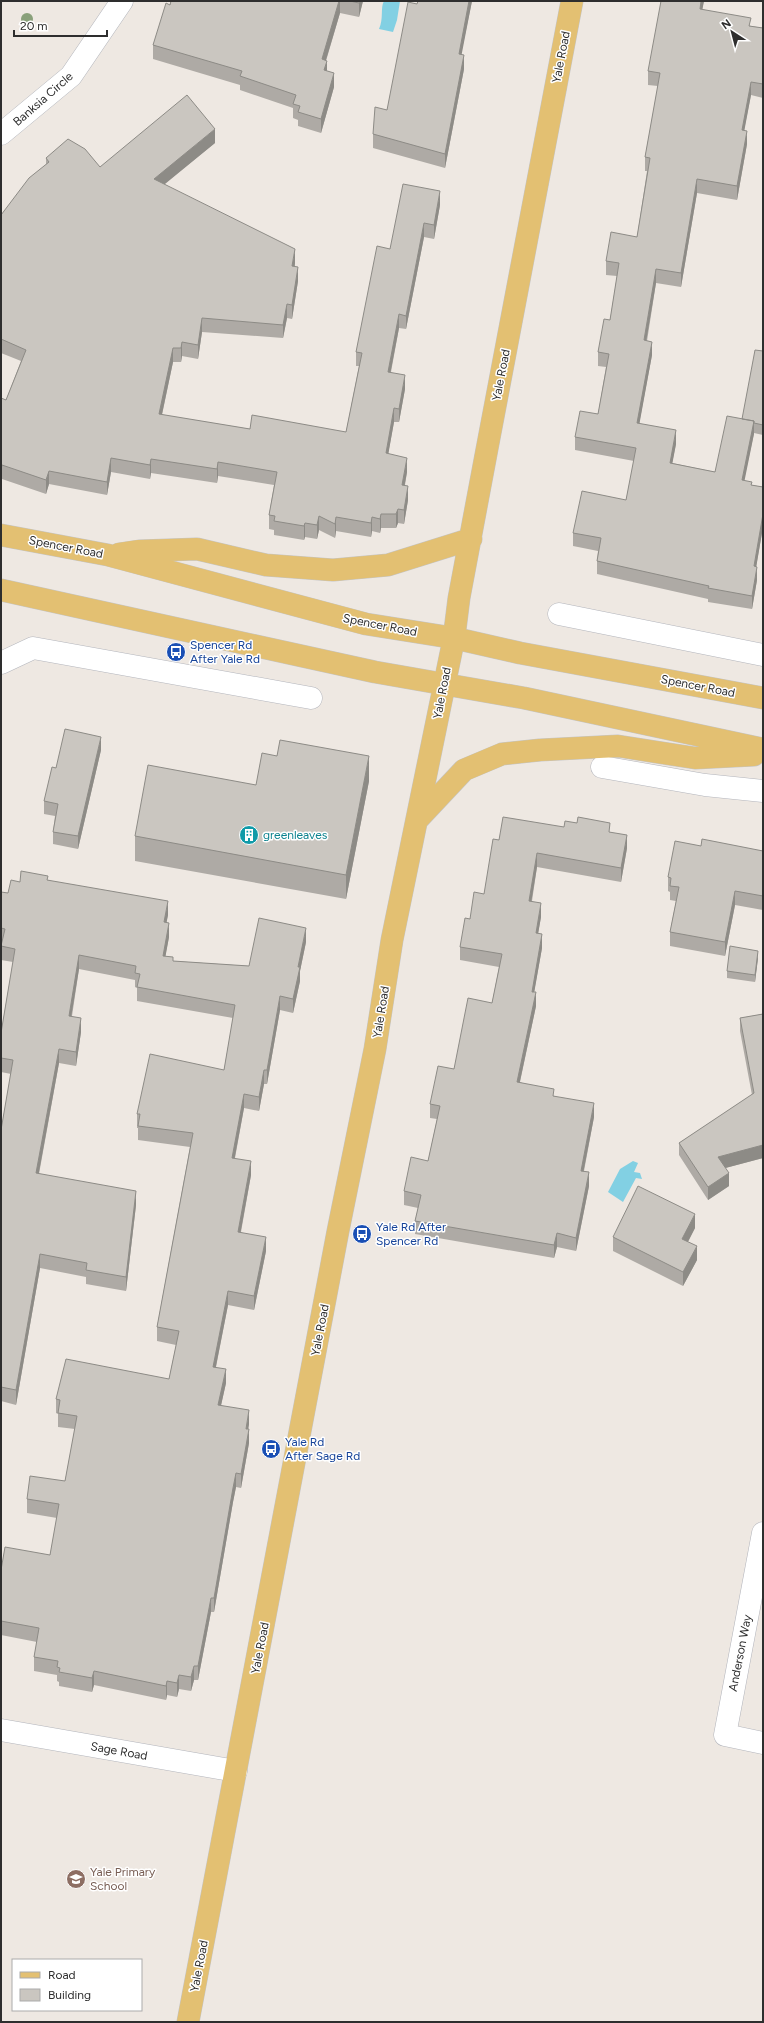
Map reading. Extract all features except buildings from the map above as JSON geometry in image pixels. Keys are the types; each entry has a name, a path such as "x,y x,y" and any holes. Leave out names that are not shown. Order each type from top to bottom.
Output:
{"main road":[{"name":"Yale Road","path":"188,2022 340,1223 375,1049 392,940 443,685 454,638 459,598 471,540 488,441 572,1"},
{"name":"Spencer Road","path":"1,535 108,555 366,624 454,638 520,653 763,698"},
{"path":"108,555 139,551 197,549 266,565 333,570 388,565 471,540"},
{"path":"1,590 443,685 524,698 763,749"},
{"path":"417,820 464,770 502,754 540,750 618,746 695,758 763,755"}],"street":[{"name":"Banksia Circle","path":"1,134 72,76 122,1"},
{"path":"559,614 763,655"},
{"path":"1,663 33,648 311,698"},
{"path":"602,767 705,785 763,791"},
{"name":"Anderson Way","path":"763,1533 725,1735 763,1743"},
{"name":"Sage Road","path":"1,1730 236,1771"}],"water":[{"path":"384,1 400,1 397,20 393,32 379,29"},
{"path":"633,1161 638,1163 634,1172 640,1173 642,1179 636,1178 623,1202 608,1192 620,1169"}],"place":[{"name":"Spencer Rd After Yale Rd","path":"176,652"},
{"name":"greenleaves","path":"249,835"},
{"name":"Yale Rd After Spencer Rd","path":"362,1234"},
{"name":"Yale Rd After Sage Rd","path":"271,1449"},
{"name":"Yale Primary School","path":"76,1879"}]}
